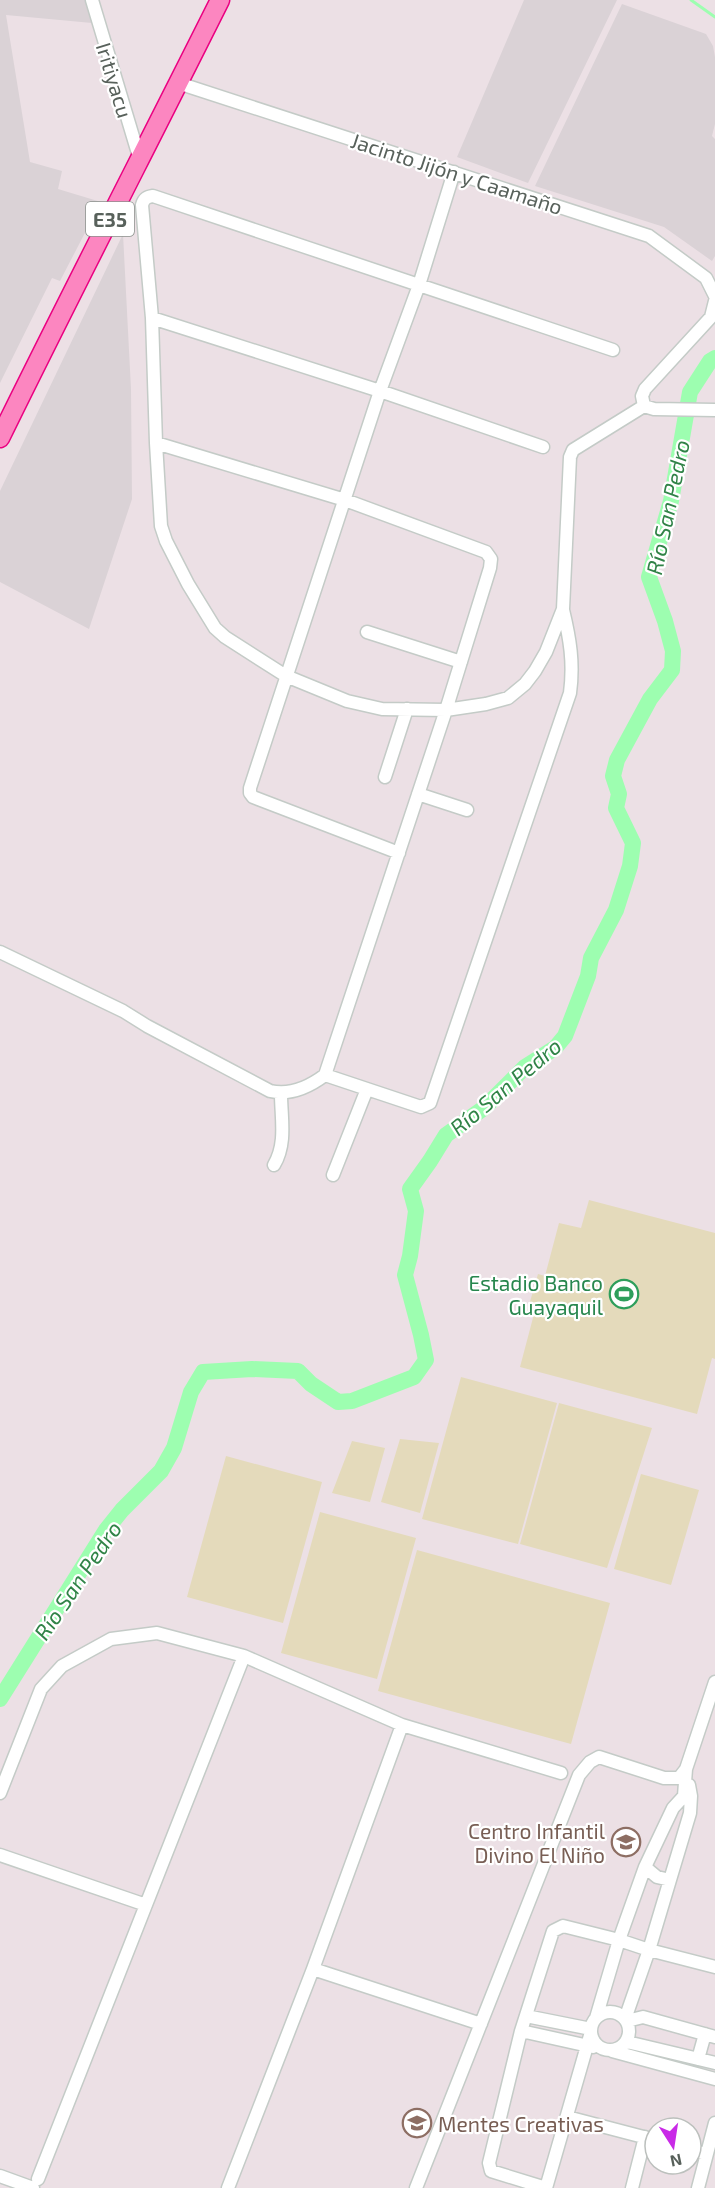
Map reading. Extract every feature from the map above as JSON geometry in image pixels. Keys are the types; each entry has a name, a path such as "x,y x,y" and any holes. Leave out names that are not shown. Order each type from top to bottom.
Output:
{"highway":[{"name":"E35","path":"0,438 57,320 220,0"}],"street":[{"name":"Iritiyacu","path":"92,0 140,160"},
{"name":"Jacinto Jijón y Caamaño","path":"178,83 649,236 706,278 715,296"},
{"path":"399,853 253,797 250,793 286,676 380,391 419,285 454,172"},
{"path":"563,609 546,652 525,684 508,698 486,705 446,710 382,709 347,701 286,676 225,637 215,628 188,584 161,526 152,318 142,205 148,196 153,196 613,350"},
{"path":"649,407 642,396 645,389 711,317 715,301"},
{"path":"152,318 380,391 543,447"},
{"path":"325,1075 421,1107 430,1103 570,693 573,670 572,647 563,609 570,457 573,450 649,407 715,410"},
{"path":"0,952 107,1003 260,1086 281,1094 290,1093 312,1084 325,1075 446,710 490,568 491,559 486,552 345,500 156,443"},
{"path":"368,632 461,662"},
{"path":"385,777 407,709"},
{"path":"418,794 467,810"},
{"path":"333,1175 367,1089"},
{"path":"274,1165 280,1155 283,1140 281,1094"},
{"path":"0,1793 41,1689 62,1666 111,1639 157,1633 244,1656 402,1725 561,1773"},
{"path":"0,2176 36,2184 244,1656"},
{"path":"715,1682 686,1769 684,1796 673,1808 645,1867 619,1940 592,2026 593,2047 567,2117 546,2188 491,2171 489,2163 521,2031 553,1931 556,1928 563,1926 619,1940 649,1950 715,1966"},
{"path":"228,2188 313,1969 402,1725"},
{"path":"416,2188 579,1775 585,1767 599,1757 669,1779 679,1778 686,1769"},
{"path":"612,2051 627,2042 630,2032 626,2020 690,1813 692,1796 686,1769"},
{"path":"0,1855 146,1905"},
{"path":"645,1867 657,1877 670,1880"},
{"path":"313,1969 481,2024"},
{"path":"526,2016 592,2026 611,2012 626,2020 643,2017 710,2036 698,2059"},
{"path":"521,2031 612,2051 715,2079"},
{"path":"627,2042 715,2063"},
{"path":"567,2117 643,2136"},
{"path":"698,2188 715,2122"},
{"path":"632,2188 643,2157"}],"shaded area":[{"path":"0,0 86,0 92,23 6,15 30,162 62,171 58,189 101,202 60,281 52,278 0,383"},
{"path":"524,0 617,0 528,183 457,157"},
{"path":"622,4 706,34 713,46 715,57 715,124 712,136 715,139 715,256 712,261 664,227 535,186"},
{"path":"123,234 131,389 132,499 89,629 0,582 0,491"},
{"name":"Estadio Banco Guayaquil","path":"589,1200 715,1233 715,1359 712,1358 697,1414 520,1367 534,1314 527,1312 538,1274 545,1276 559,1223 581,1228"},
{"path":"461,1377 557,1403 518,1544 422,1519"},
{"path":"559,1403 652,1428 607,1568 520,1544"},
{"path":"400,1439 439,1443 420,1513 381,1502"},
{"path":"352,1441 385,1448 370,1502 332,1493"},
{"path":"226,1456 322,1482 283,1623 187,1597"},
{"path":"641,1474 699,1490 671,1585 614,1569"},
{"path":"320,1512 416,1538 377,1679 281,1653"},
{"path":"417,1550 610,1603 571,1744 378,1691"}],"waterway":[{"path":"691,0 715,17"},
{"name":"Río San Pedro","path":"0,1699 106,1530 122,1510 161,1471 174,1448 191,1392 203,1372 252,1369 298,1371 311,1384 338,1402 352,1401 414,1377 426,1360 405,1275 416,1211 410,1189 446,1135 484,1108 525,1067 555,1048 565,1036 588,976 591,958 616,910 630,866 633,843 616,808 619,794 613,776 617,760 650,699 672,670 673,651 649,577 671,501 690,392 710,361 715,358"}],"place":[{"name":"Estadio Banco Guayaquil","path":"624,1294"},
{"name":"Centro Infantil Divino El Niño","path":"626,1842"},
{"name":"Mentes Creativas","path":"417,2123"}]}
